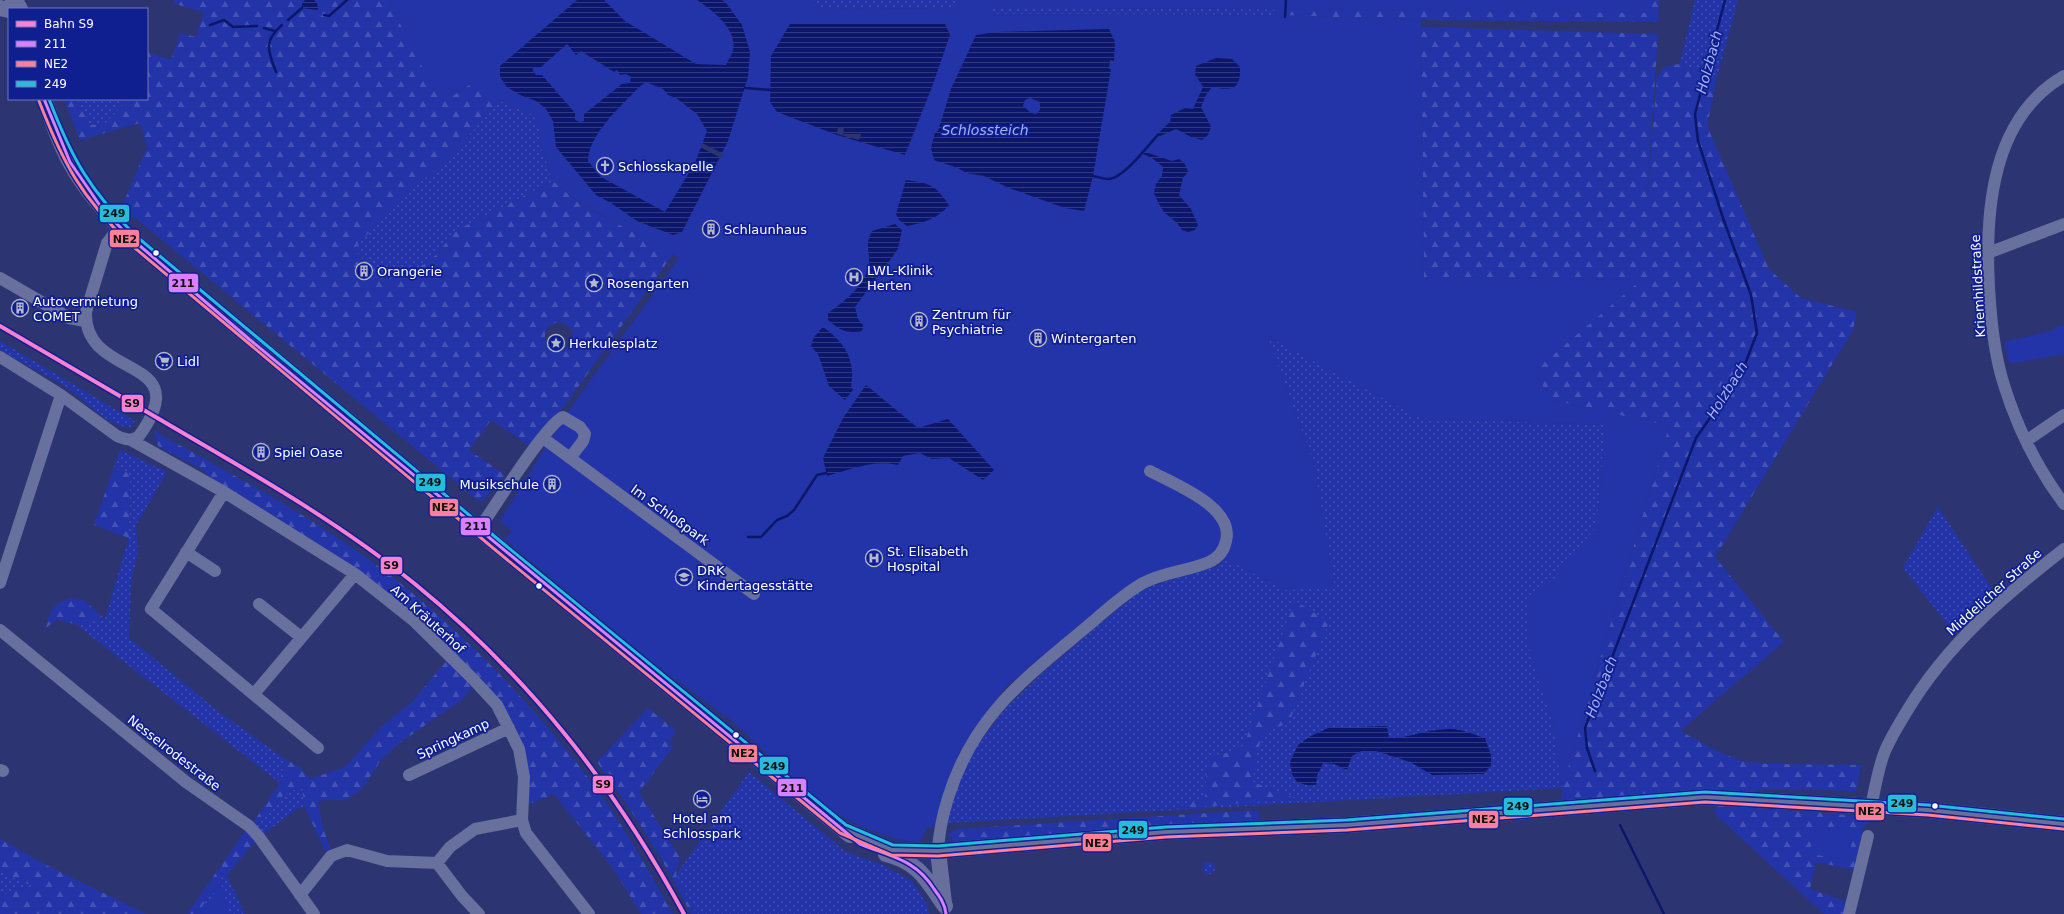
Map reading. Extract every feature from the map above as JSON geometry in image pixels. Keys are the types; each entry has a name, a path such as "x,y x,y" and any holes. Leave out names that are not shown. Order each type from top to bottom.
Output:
{"main road":[{"path":"0,8 15,4"},
{"path":"44,100 70,162 103,210 119,227 249,339 860,844 879,852 899,857 918,868 945,910"},
{"path":"843,829 892,850 938,851 1166,832 1347,825 1705,797 1928,810 2064,824"},
{"path":"938,851 945,910"}],"street":[{"name":"Kriemhildstraße","path":"2064,76 2033,100 2012,131 1997,168 1990,211 1988,253 1990,304 2000,368 2012,407 2026,441 2064,504"},
{"path":"1988,253 2064,224"},
{"path":"119,227 107,243 86,312 85,321 90,337 99,348 148,378 156,387 157,400 151,414 139,436 131,440"},
{"path":"0,278 69,318 85,321"},
{"name":"Am Kräuterhof","path":"0,357 61,395 117,436 125,440 131,440 224,492 355,574 412,620 472,678 496,704 509,728 522,762 522,820 526,833 589,914"},
{"path":"0,583 61,395"},
{"path":"2026,441 2064,416"},
{"path":"479,529 543,438 559,419 563,417 572,421 585,434 583,441 570,458"},
{"name":"Im Schloßpark","path":"543,438 754,594"},
{"path":"938,851 939,827 960,765 979,731 1011,692 1098,618 1141,584 1166,573 1209,562 1215,559 1224,548 1227,532 1224,522 1216,509 1204,500 1150,471"},
{"path":"224,492 151,609 318,748"},
{"name":"Middelicher Straße","path":"1871,807 1885,752 1920,689 1944,658 1970,629 2028,577 2064,549"},
{"path":"186,552 215,570"},
{"path":"254,694 355,574"},
{"path":"259,604 301,637"},
{"name":"Nesselrodestraße","path":"0,630 186,782 249,826 259,837 314,914"},
{"name":"Springkamp","path":"409,775 509,728"},
{"path":"437,863 450,847 475,829 522,820"},
{"path":"1849,914 1868,836"},
{"path":"300,895 331,856 347,850 387,861 437,863"},
{"path":"437,863 462,896 479,914"}],"green space":[{"path":"174,0 388,0 436,93 451,97 479,80 500,101 438,169 407,191 354,249 383,282 420,267 440,252 448,239 459,229 553,181 576,201 673,254 563,408 529,445 491,420 469,450 505,475 483,500 479,501 133,216 123,204 147,147 140,123 80,140 64,100 78,100 90,125 105,124 127,100 148,100 148,52 171,60 180,33 196,37 204,12 175,4","holes":["557,322 566,324 573,333 573,341 571,345 560,352 555,351 546,343 546,331 548,327"]},
{"path":"388,0 811,0 816,8 955,9 958,0 1651,0 1651,13 990,7 993,14 1274,15 1421,20 1424,277 1641,280 1534,371 1551,400 1669,426 1562,788 1552,719 1528,644 1528,599 1555,578 1597,526 1605,425 1420,418 1268,337 1314,464 1335,588 1284,590 1225,558 1209,556 1139,581 1071,632 1006,687 960,751 937,828 927,828 920,842 896,839 862,827 834,812 799,785 736,724 652,662 505,539 512,531 500,521 567,413 679,258 576,200 553,181 541,147 539,125 533,115 500,101 479,81 471,83 451,97 436,94"},
{"path":"746,0 958,0 955,9 816,8"},
{"path":"987,0 1274,0 1274,15 993,14"},
{"path":"1274,0 1659,0 1658,22 1421,20 1274,15"},
{"path":"1695,0 1738,0 1717,77 1680,64"},
{"path":"1421,27 1658,34 1646,212 1657,77 1666,66 1680,64 1717,77 1707,126 1769,269 1801,298 1857,312 1853,330 1715,557 1784,642 1680,731 1717,751 1741,761 1768,764 1861,765 1856,791 1773,789 1561,804 1562,788 1669,426 1551,400 1534,371 1640,280 1424,277"},
{"path":"78,100 127,100 105,124 90,125"},
{"path":"500,101 533,115 539,125 541,147 553,181 459,229 448,239 440,252 420,267 383,282 354,249 407,191 438,169"},
{"path":"2064,325 2064,354 2010,364 2004,342 2055,330 2055,327"},
{"path":"1267,336 1420,418 1605,425 1597,526 1555,578 1528,599 1528,644 1552,719 1562,788 946,823 953,797 973,749 1007,707 1048,668 1141,589 1217,566 1225,557 1284,590 1314,464"},
{"path":"0,341 135,421 130,427 113,423 68,388 0,350"},
{"path":"154,431 273,497 331,533 386,572 449,625 508,683 563,745 612,811 673,914 641,914 612,867 554,794 527,805 522,742 514,724 502,707 417,619 219,485 203,470 158,446"},
{"path":"120,450 167,472 136,525 138,552 131,582 129,638 219,712 285,759 280,783 77,625 105,619 129,538 130,477 123,467 112,473"},
{"path":"123,467 130,477 129,538 94,525 112,473"},
{"path":"1938,507 1996,595 1952,630 1903,568"},
{"path":"72,598 84,600 105,619 77,625 57,619 46,628 53,608 60,602"},
{"path":"1294,600 1329,622 1289,722 1263,734 1256,756 1253,782 1297,799 1173,809 1205,798 1206,774 1211,756 1232,752 1244,745"},
{"path":"448,659 474,684 463,699 398,744 381,760 362,789 346,800 323,800 318,803 323,828 331,850 327,854 305,808 302,789 287,791 255,827 252,824 280,783 285,759 298,766 310,779 345,767 383,725 412,702"},
{"path":"648,708 675,730 675,733 668,743 673,747 639,792 680,858 676,875 696,914 691,914 670,874 647,836 597,762"},
{"path":"749,772 846,852 883,865 912,881 928,906 929,914 696,914 676,875"},
{"path":"302,789 304,808 300,807 259,837 255,826 287,791"},
{"path":"1717,805 1875,817 1863,828 1855,870 1816,862 1810,889 1847,902 1844,914 1824,914 1716,815 1714,812"},
{"path":"1258,810 1259,821 961,842 953,840 947,834 958,829"},
{"path":"249,826 259,837 227,875 228,878 222,877 197,914 187,914"},
{"path":"1814,827 1853,833 1849,860 1810,854"},
{"path":"0,839 44,864 146,914 0,914 0,897 16,889 32,886 0,871"},
{"path":"1209,862 1213,864 1215,868 1213,872 1209,874 1205,872 1203,868 1205,864"},
{"path":"0,871 33,886 16,889 0,897"},
{"path":"222,877 228,878 245,914 197,914"},
{"path":"221,883 229,914 200,914"}],"water":[{"path":"305,0 314,0 317,3 318,10 302,8 302,3"},
{"path":"577,0 604,0 625,21 696,64 726,65 733,50 733,42 728,27 710,9 697,0 722,0 726,3 742,25 750,52 748,77 728,141 682,232 673,235 637,221 611,203 596,195 556,147 553,121 546,109 536,101 520,95 507,87 500,77 500,66","holes":["567,44 576,55 581,51 614,72 617,70 620,75 626,74 631,77 630,83 622,84 584,114 584,121 580,122 575,120 575,113 542,75 536,75 533,71 533,67 541,67","646,82 663,89 668,95 676,98 697,114 707,131 695,163 665,212 601,177 588,161 594,140 607,121 639,87"]},
{"name":"Schlossteich","path":"790,24 945,24 950,35 932,87 905,155 837,135 777,112 770,102 771,56"},
{"name":"Schlossteich","path":"1109,29 1115,42 1114,61 1110,60 1109,69 1111,69 1093,176 1084,211 1065,208 1009,188 984,176 966,173 958,168 934,160 931,148 935,132 938,131 951,89 976,35 996,32","holes":["1030,98 1040,102 1040,110 1036,114 1031,113 1023,106 1025,100"]},
{"path":"1216,58 1232,59 1240,67 1240,75 1237,84 1234,87 1225,89 1212,87 1206,95 1201,107 1211,127 1208,135 1202,140 1191,137 1176,129 1160,136 1157,134 1170,122 1171,115 1185,108 1193,109 1203,87 1195,74 1196,66"},
{"path":"1145,152 1172,161 1179,159 1185,164 1188,172 1183,178 1179,195 1191,209 1198,225 1195,230 1188,232 1182,230 1177,223 1164,212 1154,193 1156,184 1162,176 1163,167 1152,158 1143,154"},
{"path":"906,180 932,186 940,193 949,205 936,217 907,226 899,220 896,214"},
{"path":"895,224 902,230 898,249 855,307 858,319 863,325 862,331 852,332 840,329 828,320 828,313 848,297 865,277 869,261 868,243 872,231"},
{"path":"823,327 837,339 847,352 850,359 852,368 851,386 853,390 845,400 829,386 818,354 811,346 814,337"},
{"path":"866,385 918,428 948,419 994,470 983,480 949,458 932,459 920,453 903,456 898,465 880,463 871,464 827,476 823,458 843,418"},
{"path":"1387,726 1389,738 1397,738 1435,730 1455,729 1485,738 1491,755 1491,765 1484,774 1432,775 1410,762 1376,751 1361,751 1352,756 1347,770 1334,764 1323,763 1317,776 1316,785 1306,785 1297,782 1292,774 1290,762 1298,745 1309,737 1328,728"}],"pier":[{"path":"838,127 844,128 843,134 861,134 859,140 837,134"},
{"path":"702,143 724,154 721,158 700,147"}],"waterway":[{"path":"324,15 329,16 347,0"},
{"path":"1285,17 1286,0"},
{"name":"Holzbach","path":"1595,771 1587,748 1585,728 1696,438 1742,372 1757,333 1751,295 1723,218 1698,141 1695,114 1725,0"},
{"path":"288,20 302,8"},
{"path":"210,25 224,20 233,27 257,26"},
{"path":"276,72 269,52 269,47 272,36 282,25"},
{"path":"264,28 275,31"},
{"path":"745,88 770,90"},
{"path":"1093,176 1109,179 1122,173 1158,135"},
{"path":"748,537 761,537 777,520 787,516 794,510 817,475 826,473"},
{"name":"Holzbach","path":"1620,825 1664,914"}],"rail line":[{"name":"S9","path":"0,326 252,473 363,544 415,584 495,657 532,695 566,736 598,777 628,821 684,914"}],"transit line":[{"name":"211","path":"44,100 70,162 103,210 133,240 249,339 860,844 902,860 919,871 927,879 940,898 945,907 946,914"},
{"name":"249","path":"49,100 57,120 75,157 94,189 120,220 136,236 499,540 846,825 893,845 938,846 1166,827 1347,820 1705,792 1928,805 2064,819"},
{"name":"NE2","path":"39,101 56,143 75,178 98,211 130,244 493,548 840,833 891,855 938,856 1166,837 1347,830 1705,802 1928,815 2063,829"}],"place":[{"name":"Schlosskapelle","path":"605,166"},
{"name":"Schlaunhaus","path":"711,229"},
{"name":"Orangerie","path":"364,271"},
{"name":"LWL-Klinik Herten","path":"854,277"},
{"name":"Rosengarten","path":"594,283"},
{"name":"Autovermietung COMET","path":"20,308"},
{"name":"Zentrum für Psychiatrie","path":"919,321"},
{"name":"Wintergarten","path":"1038,338"},
{"name":"Herkulesplatz","path":"556,343"},
{"name":"Lidl","path":"164,361"},
{"name":"Spiel Oase","path":"261,452"},
{"name":"Musikschule","path":"552,484"},
{"name":"St. Elisabeth Hospital","path":"874,558"},
{"name":"DRK Kindertagesstätte","path":"684,577"},
{"name":"Hotel am Schlosspark","path":"702,799"}]}
